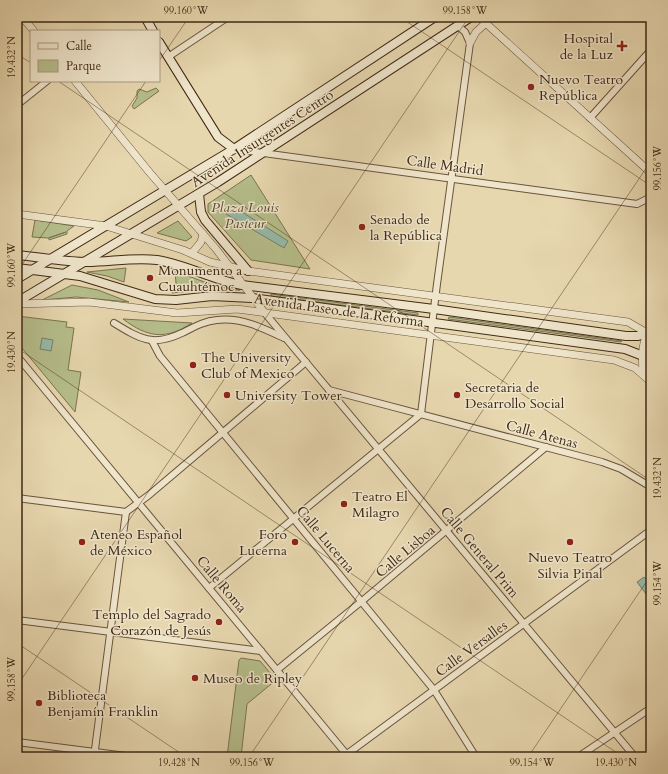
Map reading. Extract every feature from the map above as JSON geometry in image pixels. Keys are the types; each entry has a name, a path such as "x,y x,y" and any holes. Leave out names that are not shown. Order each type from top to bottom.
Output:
{"main road":[{"path":"144,17 152,30"},
{"name":"Avenida Insurgentes Centro","path":"17,279 234,149 436,17"},
{"name":"Avenida Insurgentes Centro","path":"17,303 180,206 471,17"},
{"path":"160,44 218,137 234,149"},
{"path":"199,194 201,212 205,220 248,271"},
{"name":"Avenida Paseo de la Reforma","path":"17,255 85,262 136,259 157,260 178,265 211,278 242,285 434,309 626,336 638,336 650,331"},
{"name":"Avenida Paseo de la Reforma","path":"17,268 80,276 105,283 137,295 155,299 176,300 212,296 252,298 621,348 651,359"}],"street":[{"path":"168,57 228,17"},
{"path":"480,17 651,173"},
{"path":"25,18 33,30"},
{"path":"209,588 421,414 470,43 476,32 486,23"},
{"path":"458,26 465,32 470,43"},
{"path":"590,118 651,50"},
{"path":"17,105 46,82"},
{"path":"76,82 165,191 204,234 264,312"},
{"name":"Calle Madrid","path":"234,149 637,204 647,199 651,195"},
{"name":"Avenida Paseo de la Reforma","path":"17,214 106,226 192,253 210,262 248,271 628,322 650,331"},
{"path":"192,253 201,242 204,234"},
{"name":"Avenida Paseo de la Reforma","path":"17,303 89,302 176,313 223,309 264,312 431,337 614,360 625,363 643,374 651,382"},
{"name":"Calle General Prim","path":"264,312 635,757"},
{"name":"Avenida Paseo de la Reforma","path":"152,341 173,337 198,324 229,319 256,325 286,339"},
{"path":"114,323 136,336 152,341"},
{"path":"643,374 641,355 650,331"},
{"name":"Calle Lucerna","path":"152,341 160,356 434,690 476,757"},
{"name":"Calle Roma","path":"17,356 277,670 345,756"},
{"path":"17,498 126,512 139,503 223,433 306,362"},
{"name":"Calle Atenas","path":"329,390 546,447 621,469 651,487"},
{"name":"Calle Lisboa","path":"277,670 362,602 546,447"},
{"path":"94,754 126,512"},
{"name":"Calle Versalles","path":"345,756 651,530"},
{"path":"17,620 261,651"},
{"path":"578,757 651,708"},
{"path":"17,742 94,754 134,757"}],"green space":[{"path":"156,88 159,91 134,109 132,106 137,98 137,91 139,89 147,92"},
{"name":"Plaza Louis Pasteur","path":"251,175 310,269 251,260 208,212 208,204"},
{"path":"35,220 74,226 67,231 67,234 49,240 49,238 66,232 48,238 32,237"},
{"path":"178,221 192,237 186,241 157,233"},
{"path":"126,268 124,282 107,276 87,272"},
{"path":"175,271 215,286 240,290 209,289 172,293 176,283"},
{"path":"72,285 98,290 129,302 76,297 42,300"},
{"path":"271,294 418,313 418,315 271,296"},
{"path":"17,316 67,322 66,327 74,328 68,370 81,372 75,412 17,342"},
{"path":"449,317 622,341 448,319"},
{"path":"123,319 192,323 174,332 157,334 141,330"},
{"path":"241,658 260,661 276,680 247,704 241,757 227,757 239,660"}],"shaded area":[{"path":"231,205 288,241 284,248 226,214"},
{"path":"42,338 53,340 51,351 40,349"},
{"path":"644,577 651,586 651,596 649,598 637,582"}],"place":[{"name":"Hospital de la Luz","path":"622,46"},
{"name":"Nuevo Teatro República","path":"531,87"},
{"name":"Senado de la República","path":"362,227"},
{"name":"Monumento a Cuauhtémoc","path":"150,278"},
{"name":"The University Club of Mexico","path":"193,365"},
{"name":"University Tower","path":"227,395"},
{"name":"Secretaria de Desarrollo Social","path":"457,395"},
{"name":"Teatro El Milagro","path":"344,504"},
{"name":"Ateneo Español de México","path":"82,542"},
{"name":"Foro Lucerna","path":"295,542"},
{"name":"Nuevo Teatro Silvia Pinal","path":"570,542"},
{"name":"Templo del Sagrado Corazón de Jesús","path":"219,622"},
{"name":"Museo de Ripley","path":"195,678"},
{"name":"Biblioteca Benjamín Franklin","path":"39,703"}]}
